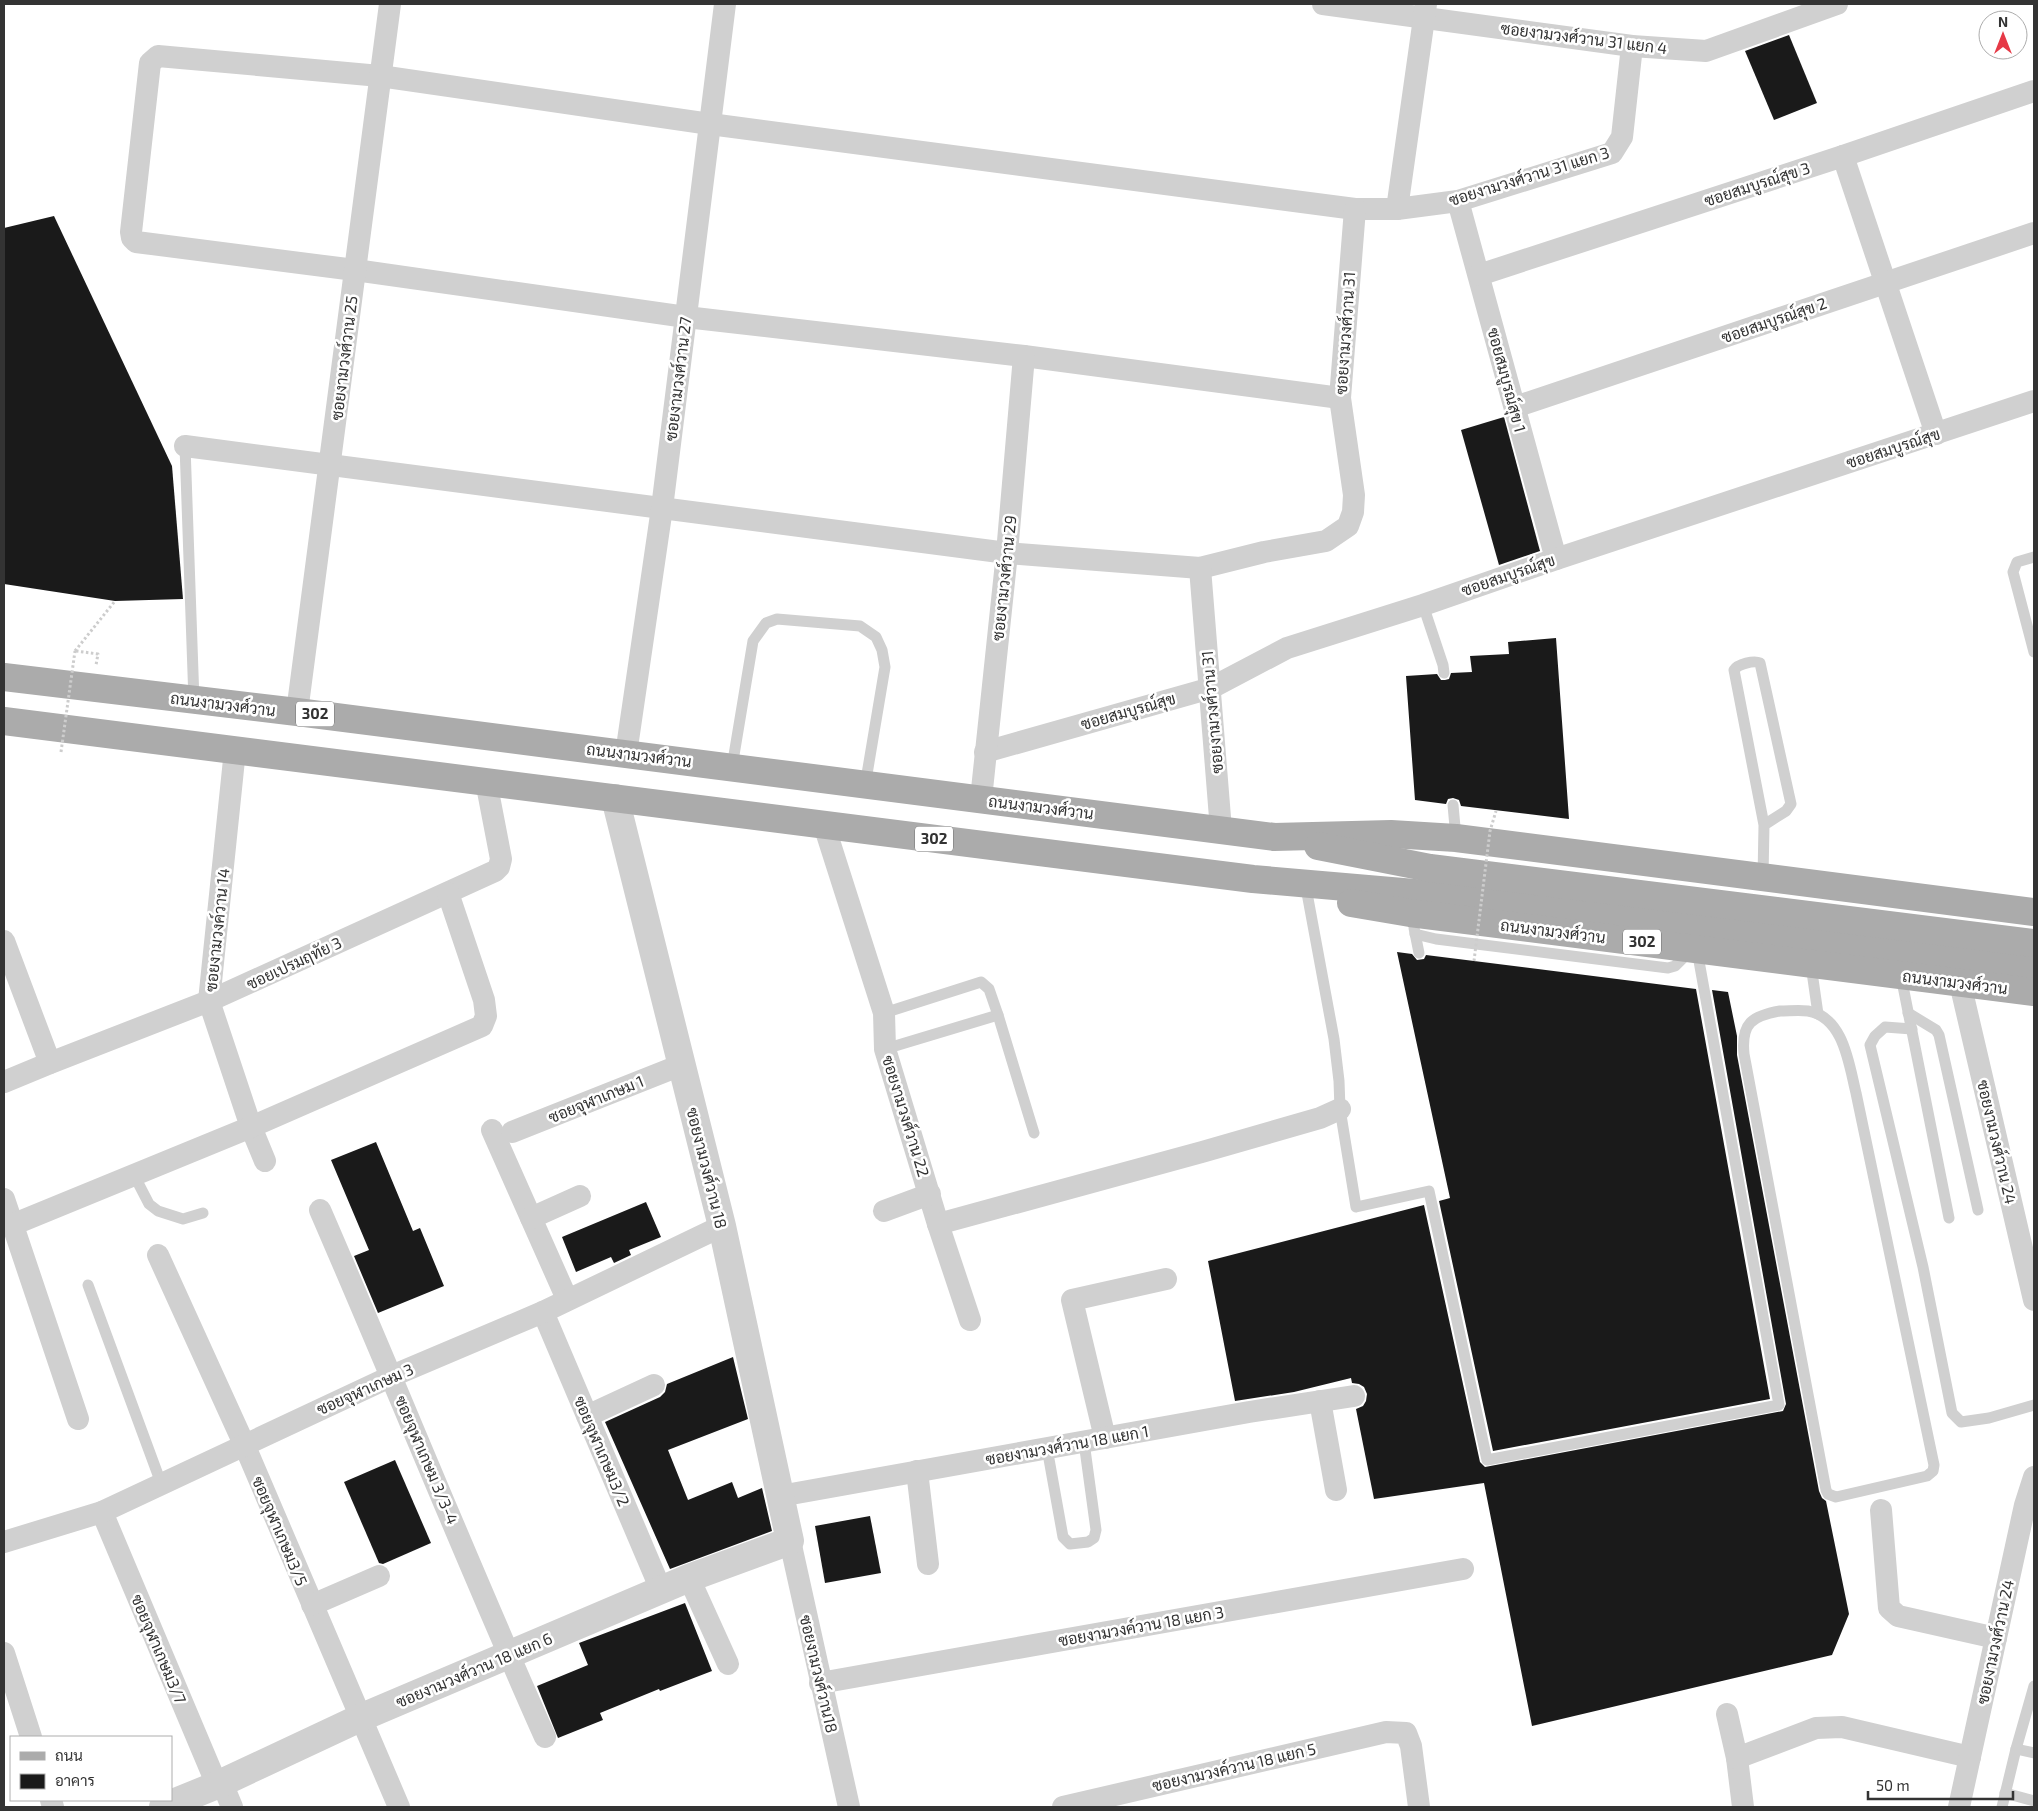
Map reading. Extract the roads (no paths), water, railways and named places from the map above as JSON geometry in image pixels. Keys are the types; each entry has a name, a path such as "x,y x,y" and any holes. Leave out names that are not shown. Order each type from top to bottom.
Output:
{"main road":[{"name":"ถนนงามวงศ์วาน","path":"4,677 297,712 1274,837 1391,834 1456,838 2034,912"},
{"name":"ถนนงามวงศ์วาน","path":"4,721 1253,879 1420,903 1811,965 2034,992"},
{"name":"ถนนงามวงศ์วาน","path":"1274,837 1420,903 2034,970"},
{"name":"ถนนงามวงศ์วาน","path":"1253,879 1349,903 1420,903 2034,943"}],"street":[{"name":"ซอยงามวงศ์วาน 25","path":"297,712 390,4"},
{"name":"ซอยงามวงศ์วาน 27","path":"626,754 662,508 724,4"},
{"name":"ซอยงามวงศ์วาน 31 แยก 4","path":"1323,4 1425,10 1632,46 1706,51 1837,4"},
{"path":"1340,398 1024,356 686,317 355,270 136,242 132,238 131,232 150,63 158,56 380,76 710,124 1355,209 1397,209 1425,10"},
{"name":"ซอยงามวงศ์วาน 31 แยก 3","path":"1397,209 1458,201 1612,153 1622,137 1632,46"},
{"name":"ซอยสมบูรณ์สุข 3","path":"1478,275 1843,156 2034,91"},
{"path":"1843,156 1936,434"},
{"name":"ซอยสมบูรณ์สุข 1","path":"1458,201 1556,559"},
{"name":"ซอยงามวงศ์วาน 31","path":"1221,830 1200,568 1264,552 1326,542 1348,526 1353,512 1354,495 1340,398 1355,209"},
{"name":"ซอยสมบูรณ์สุข 2","path":"1514,407 2034,233"},
{"name":"ซอยงามวงศ์วาน 29","path":"981,799 1007,553 1024,356"},
{"name":"ซอยสมบูรณ์สุข","path":"985,752 1211,688 1287,648 1424,605 1556,559 2034,401"},
{"path":"185,446 1007,553 1200,568"},
{"name":"ซอยงามวงค์วาน 14","path":"235,750 209,1001 251,1127 265,1161"},
{"name":"ซอยเปรมฤทัย 3","path":"4,1082 209,1001 495,871 499,867 501,859 486,781"},
{"name":"ซอยงามวงศ์วาน 18","path":"616,798 680,1065 722,1226 790,1541"},
{"name":"ซอยงามวงศ์วาน 22","path":"824,825 884,1013 885,1049 938,1224 970,1320"},
{"path":"12,1225 251,1127 482,1026 486,1016 484,1000 448,892"},
{"path":"4,941 50,1063"},
{"name":"ซอยงามวงศ์วาน 24","path":"1960,984 2034,1300"},
{"name":"ซอยจุฬาเกษม 1","path":"531,1218 502,1131 680,1065"},
{"path":"938,1224 1247,1139 1320,1118 1340,1109"},
{"path":"884,1211 930,1194"},
{"path":"567,1299 531,1218 580,1196"},
{"path":"4,1199 78,1419"},
{"name":"ซอยจุฬาเกษม 3/3-4","path":"320,1210 545,1737"},
{"name":"ซอยจุฬาเกษม 3","path":"4,1542 102,1512 392,1376 542,1312 722,1226"},
{"name":"ซอยจุฬาเกษม3/5","path":"158,1255 244,1444 399,1807"},
{"path":"1095,1440 1072,1300 1166,1279"},
{"name":"ซอยจุฬาเกษม3/2","path":"542,1312 662,1590"},
{"path":"587,1416 654,1385"},
{"name":"ซอยงามวงศ์วาน 18 แยก 1","path":"780,1496 1354,1396"},
{"path":"1320,1401 1336,1490"},
{"path":"917,1471 928,1564"},
{"name":"ซอยงามวงศ์วาน 24","path":"1959,1807 2025,1505 2034,1477"},
{"path":"1881,1510 1889,1608 1893,1613 1898,1616 1996,1638"},
{"name":"ซอยจุฬาเกษม3/7","path":"102,1512 224,1792"},
{"name":"ซอยงามวงศ์วาน 18 แยก 6","path":"163,1807 224,1792 360,1718 689,1578 790,1541"},
{"name":"ซอยงามวงศ์วาน18","path":"790,1541 849,1807"},
{"name":"ซอยงามวงค์วาน 18 แยก 3","path":"820,1683 1462,1569"},
{"path":"312,1606 379,1576"},
{"path":"689,1578 728,1664"},
{"path":"4,1653 31,1736"},
{"path":"1727,1714 1737,1758 1743,1807"},
{"path":"1737,1758 1816,1728 1842,1726 1970,1757"},
{"name":"ซอยงามวงค์วาน 18 แยก 5","path":"1069,1806 1386,1732 1406,1733 1411,1746 1419,1807"}],"lane":[{"path":"185,446 194,701"},
{"path":"2034,557 2017,562 2013,572 2034,652"},
{"path":"1424,605 1444,665 1444,674"},
{"path":"732,767 753,641 766,623 777,619 860,626 876,637 882,650 885,667 865,786"},
{"path":"1763,878 1764,825 1734,670 1736,666 1756,661 1760,663 1790,804 1786,812 1764,825"},
{"path":"1454,805 1456,838"},
{"path":"1307,893 1334,1038 1340,1109 1356,1207 1429,1191 1487,1460 1779,1405 1695,948"},
{"path":"1419,953 1420,903"},
{"path":"1811,965 1818,1014 1833,1027 1845,1048 1934,1465 1933,1471 1927,1476 1836,1496 1828,1494 1826,1490 1743,1042 1745,1031 1751,1021 1762,1014 1797,1011 1818,1014"},
{"path":"1901,976 1948,1218"},
{"path":"884,1013 981,982 989,989 998,1014 1034,1133"},
{"path":"1908,1013 1936,1030 1939,1035 1978,1210"},
{"path":"885,1049 998,1014"},
{"path":"1912,1029 1885,1027 1875,1036 1870,1045 1923,1267 1952,1413 1961,1422 1989,1418 2034,1405"},
{"path":"134,1175 149,1204 158,1211 183,1218 203,1213"},
{"path":"88,1286 161,1483"},
{"path":"1047,1448 1063,1537 1070,1544 1088,1542 1094,1538 1096,1530 1095,1440"},
{"path":"2002,1807 2016,1749 2033,1692"},
{"path":"2016,1749 2034,1754"},
{"path":"2006,1794 2034,1800"}]}
